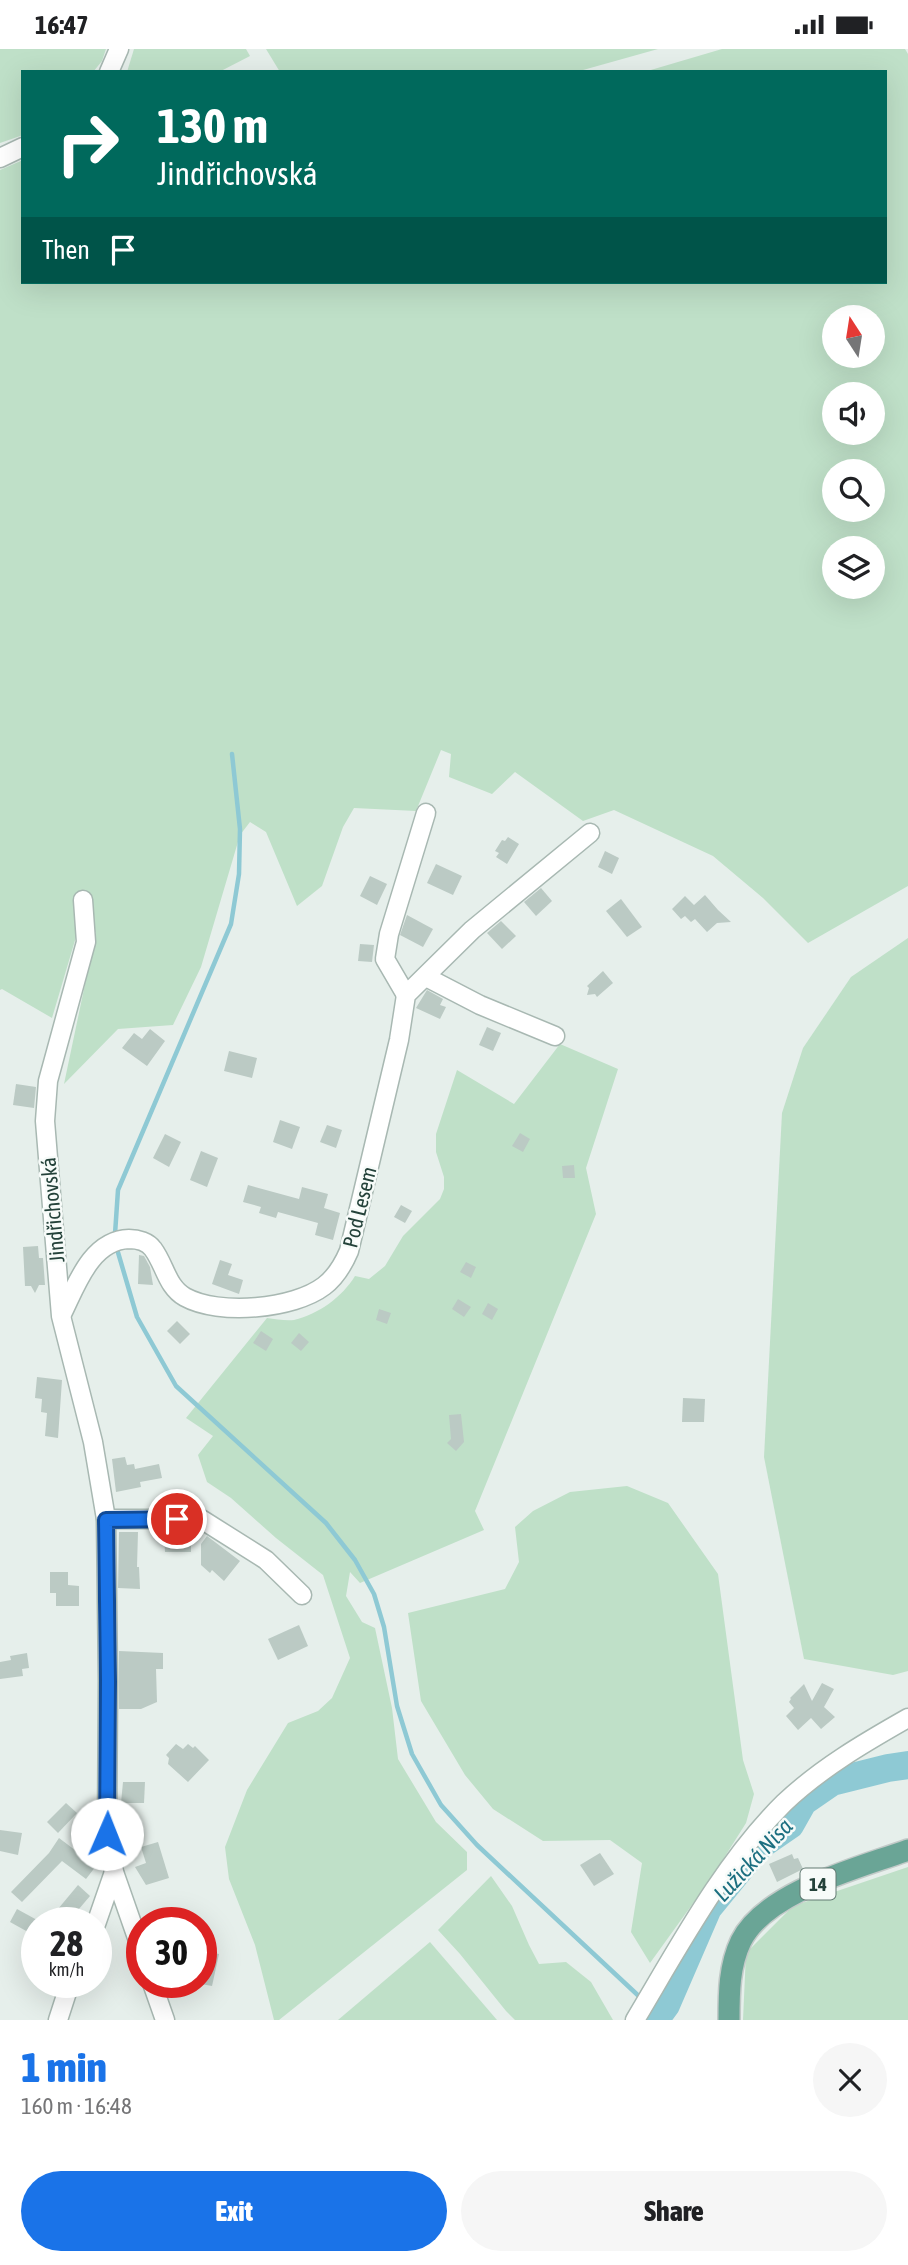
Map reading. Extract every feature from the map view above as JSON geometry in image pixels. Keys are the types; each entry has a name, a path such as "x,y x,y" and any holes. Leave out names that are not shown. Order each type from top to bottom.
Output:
{"main road":[{"name":"14","path":"729,2020 729,1990 736,1955 742,1939 769,1908 792,1894 908,1850"}],"street":[{"path":"110,70 119,49"},
{"path":"0,158 21,148"},
{"path":"426,813 389,935 385,959 406,995 472,930 590,833"},
{"name":"Jindřichovská","path":"83,900 86,942 48,1081 45,1121 61,1316 93,1442 106,1520 107,1834 114,1872 102,1907"},
{"path":"426,977 480,1005 555,1036"},
{"name":"Pod Lesem","path":"61,1316 94,1256 108,1244 124,1239 142,1241 150,1246 172,1286 196,1303 226,1308 291,1301 323,1287 331,1280 344,1264 349,1251 380,1126 406,995"},
{"path":"106,1520 201,1519 266,1560 302,1595"},
{"path":"635,2020 707,1903 766,1822 786,1801 846,1753 908,1718"},
{"path":"114,1872 126,1907"},
{"path":"58,2020 66,1998"},
{"path":"157,1998 165,2020"}],"green space":[{"path":"0,49 106,49 102,61 95,70 21,70 21,136 0,143"},
{"path":"134,49 246,49 250,56 223,70 128,70"},
{"path":"266,49 658,49 583,70 279,70"},
{"path":"722,49 905,49 908,54 908,886 808,943 763,898 713,856 614,810 583,821 515,772 492,794 449,777 451,754 441,750 416,811 354,808 343,827 322,886 297,906 266,832 250,822 240,835 201,967 173,1025 118,1029 64,1084 96,932 76,937 52,1018 0,990 0,170 21,161 21,284 887,284 887,70 651,70"},
{"path":"908,938 908,1671 893,1675 804,1659 764,1457 782,1113 803,1048 851,977"},
{"path":"560,1044 618,1069 586,1168 596,1214 475,1511 484,1530 360,1583 350,1572 346,1596 362,1622 375,1628 392,1708 398,1759 436,1822 467,1852 467,1870 279,2020 274,2020 255,1945 229,1879 225,1847 247,1790 288,1723 318,1711 332,1698 350,1658 323,1575 231,1498 207,1482 198,1455 213,1436 186,1418 267,1318 291,1320 312,1314 344,1291 355,1276 369,1279 385,1266 403,1236 440,1199 444,1189 444,1177 436,1152 436,1134 457,1070 514,1104"},
{"path":"627,1486 668,1503 718,1574 743,1760 754,1794 746,1823 712,1877 650,1963 631,1932 642,1863 610,1840 543,1841 493,1809 465,1775 421,1701 408,1613 505,1589 519,1562 515,1527 533,1511 570,1492"},
{"path":"908,1867 908,2020 743,2020 746,1953 793,1906"},
{"path":"491,1876 512,1906 539,1964 566,1962 591,1982 613,2020 515,2020 506,2011 438,1930"},
{"path":"430,1942 497,2020 338,2020"}],"building":[{"path":"508,837 519,844 507,864 496,857 499,853 495,851 502,840 505,841"},
{"path":"605,851 619,858 612,874 598,867"},
{"path":"436,864 462,876 453,895 427,883"},
{"path":"370,876 387,884 377,905 360,896"},
{"path":"541,888 552,901 536,916 524,902"},
{"path":"705,895 731,922 717,923 707,932 695,919 691,922 685,916 681,919 672,909 685,896 694,905"},
{"path":"621,899 642,927 627,937 606,911"},
{"path":"407,915 433,929 423,947 400,935"},
{"path":"501,921 516,936 502,949 487,933"},
{"path":"360,944 374,945 372,962 358,961"},
{"path":"603,971 613,983 597,997 595,994 587,995 587,986"},
{"path":"427,990 443,999 440,1005 446,1007 440,1019 416,1008"},
{"path":"487,1027 501,1033 493,1051 479,1045"},
{"path":"150,1029 165,1041 147,1066 122,1048 134,1033 142,1039"},
{"path":"229,1051 257,1058 252,1078 224,1071"},
{"path":"16,1084 36,1087 34,1108 13,1105"},
{"path":"280,1120 300,1127 292,1149 273,1142"},
{"path":"327,1125 342,1130 336,1148 320,1142"},
{"path":"520,1133 530,1139 523,1152 512,1146"},
{"path":"165,1134 181,1142 169,1167 153,1158"},
{"path":"201,1151 218,1158 207,1187 190,1180"},
{"path":"574,1165 575,1178 563,1178 562,1166"},
{"path":"248,1185 299,1199 302,1187 328,1194 324,1208 340,1213 333,1240 315,1235 318,1223 278,1212 276,1218 259,1213 261,1207 243,1202"},
{"path":"401,1205 412,1211 405,1223 394,1217"},
{"path":"38,1246 39,1258 43,1258 45,1285 39,1285 35,1293 31,1286 25,1286 23,1247"},
{"path":"139,1255 144,1256 150,1267 153,1285 138,1284"},
{"path":"220,1260 232,1264 228,1275 243,1280 239,1294 212,1284"},
{"path":"466,1262 476,1267 471,1278 460,1272"},
{"path":"458,1299 471,1307 464,1317 452,1309"},
{"path":"488,1303 498,1309 492,1320 482,1314"},
{"path":"379,1309 391,1313 387,1324 376,1320"},
{"path":"177,1321 190,1334 180,1344 167,1331"},
{"path":"261,1331 273,1339 266,1351 253,1343"},
{"path":"299,1333 309,1342 301,1351 291,1343"},
{"path":"37,1377 62,1380 58,1438 45,1436 47,1413 41,1412 42,1399 35,1398"},
{"path":"683,1398 705,1399 704,1422 682,1422"},
{"path":"461,1414 464,1442 456,1451 447,1443 451,1439 449,1415"},
{"path":"125,1457 127,1465 134,1464 135,1469 159,1464 162,1478 140,1482 141,1487 116,1492 112,1459"},
{"path":"119,1532 138,1532 137,1567 140,1589 118,1588"},
{"path":"171,1533 191,1533 191,1552 165,1552 164,1536 171,1536"},
{"path":"207,1536 240,1561 224,1581 212,1570 210,1573 201,1565 201,1544"},
{"path":"50,1572 68,1572 68,1585 79,1586 79,1606 56,1606 56,1593 50,1593"},
{"path":"299,1625 308,1646 278,1660 268,1639"},
{"path":"119,1651 163,1653 163,1669 156,1669 157,1702 141,1709 119,1709"},
{"path":"27,1653 29,1668 22,1669 23,1676 0,1679 0,1662 11,1660 10,1656"},
{"path":"822,1683 834,1689 824,1707 835,1717 821,1729 811,1718 798,1730 786,1716 794,1708 789,1702 790,1698 804,1684 812,1701"},
{"path":"176,1744 183,1749 188,1744 193,1748 195,1746 209,1760 188,1782 168,1764 169,1758 166,1755"},
{"path":"123,1782 145,1782 144,1803 121,1803"},
{"path":"66,1803 77,1813 58,1833 47,1822"},
{"path":"0,1830 22,1833 18,1855 0,1851"},
{"path":"59,1838 96,1866 86,1879 62,1861 22,1902 11,1892 49,1853"},
{"path":"158,1842 169,1878 146,1885 135,1867 146,1863 141,1847"},
{"path":"600,1853 614,1874 594,1886 580,1865"},
{"path":"792,1854 794,1859 798,1858 803,1869 777,1882 769,1864"},
{"path":"78,1885 90,1896 81,1907 60,1907"},
{"path":"17,1909 21,1911 21,1928 10,1922"}],"waterway":[{"path":"115,1234 118,1190 231,924 239,874 240,829 232,754"},
{"path":"117,1249 137,1317 176,1386 326,1523 355,1560 374,1594 384,1627 397,1706 412,1754 441,1805 477,1845 643,2000"},
{"name":"Lužická Nisa","path":"655,2020 666,2005 708,1908 758,1847 790,1825 803,1802 832,1782 908,1765"},
{"path":"650,2006 656,2018"}],"route":[{"path":"107,1834 106,1520 177,1519"}]}
